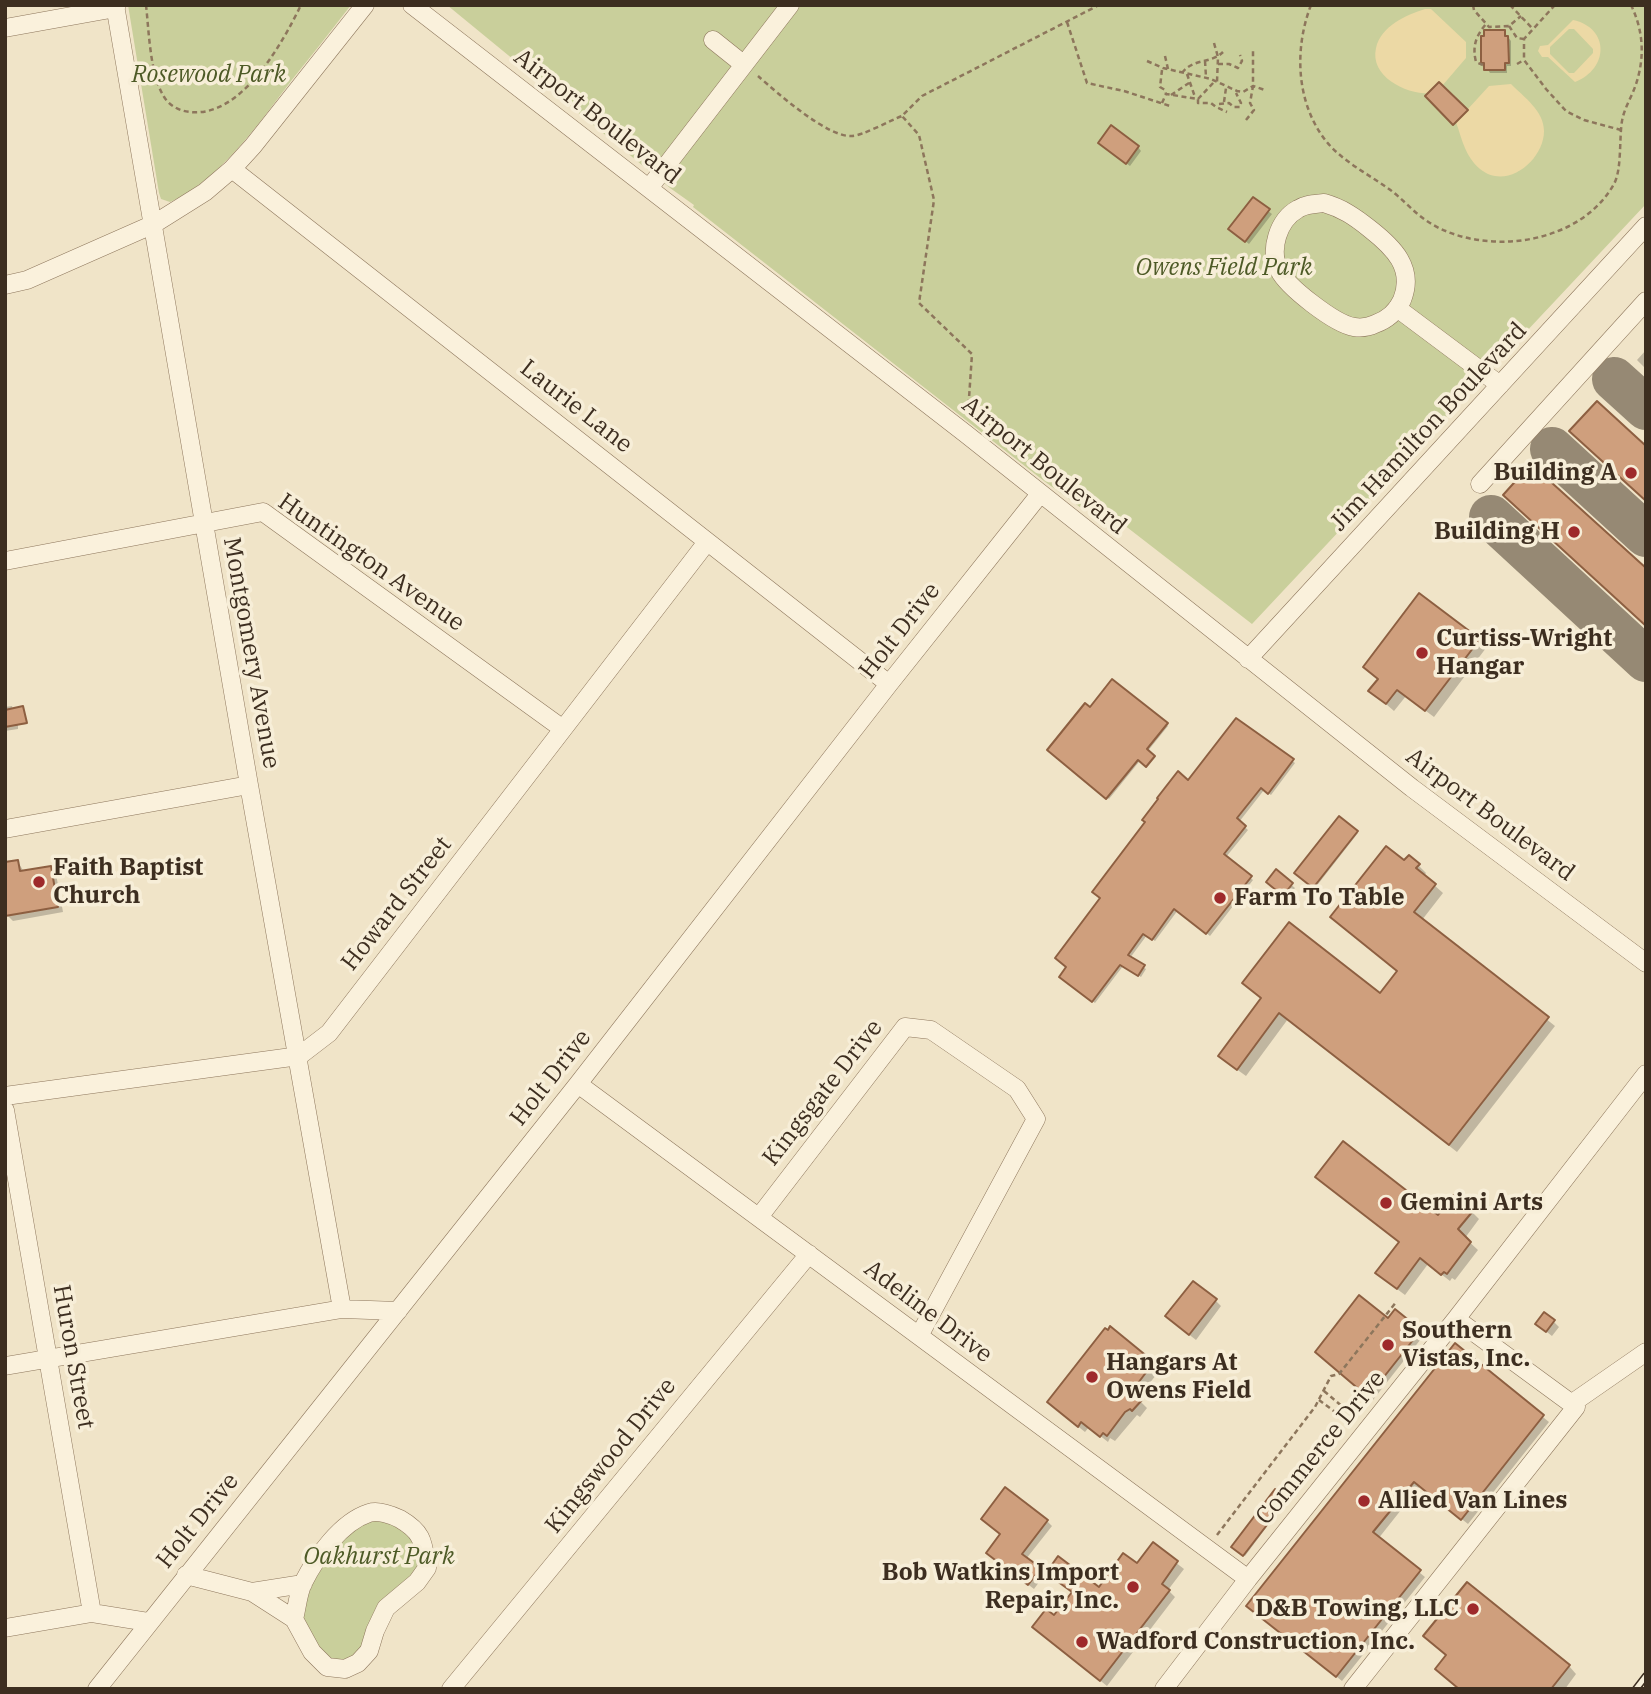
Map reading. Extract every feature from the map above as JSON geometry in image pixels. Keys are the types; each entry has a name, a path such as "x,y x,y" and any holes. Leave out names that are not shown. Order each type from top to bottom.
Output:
{"street":[{"path":"5,285 27,280 154,224 205,192 232,169 365,5"},
{"name":"Airport Boulevard","path":"412,5 966,434 1412,788 1646,963"},
{"path":"649,188 790,5"},
{"path":"5,28 116,7"},
{"name":"Montgomery Avenue","path":"116,7 342,1309"},
{"path":"713,40 743,64"},
{"name":"Laurie Lane","path":"232,169 889,684"},
{"path":"1324,203 1346,211 1389,244 1404,266 1406,280 1405,292 1397,308 1378,324 1353,327 1338,322 1291,285 1278,267 1274,252 1275,243 1284,221 1299,208 1324,203"},
{"name":"Jim Hamilton Boulevard","path":"1248,659 1646,226"},
{"path":"1480,484 1646,301"},
{"path":"1397,308 1500,385"},
{"name":"Holt Drive","path":"97,1689 578,1084 1040,494"},
{"name":"Huntington Avenue","path":"5,562 263,512 562,729"},
{"name":"Howard Street","path":"5,1096 299,1056 329,1033 707,542"},
{"path":"5,829 249,785"},
{"name":"Kingsgate Drive","path":"759,1217 905,1027 931,1030 1017,1089 1036,1119 919,1336"},
{"name":"Commerce Drive","path":"1164,1689 1646,1074"},
{"name":"Adeline Drive","path":"578,1084 1248,1579"},
{"name":"Huron Street","path":"5,1110 92,1613"},
{"name":"Kingswood Drive","path":"451,1689 808,1254"},
{"path":"5,1366 342,1309 398,1311"},
{"path":"1456,1319 1573,1406"},
{"path":"1353,1689 1573,1406 1646,1352"},
{"path":"186,1575 252,1592 294,1619 312,1652 327,1667 345,1669 358,1663 369,1651 386,1608 417,1582 427,1568 423,1540 408,1524 392,1515 371,1512 351,1523 335,1538 303,1584 294,1619"},
{"path":"252,1592 303,1584"},
{"path":"5,1628 92,1613 148,1622"}],"path":[{"path":"146,5 157,80 162,93 171,104 194,112 223,104 247,87 277,49 301,5"},
{"path":"743,64 789,103 831,131 852,136 902,116 922,96 1099,5"},
{"path":"1311,5 1303,25 1300,47 1301,79 1304,99 1326,142 1428,222 1451,233 1490,242 1555,232 1590,211 1615,182 1622,119 1640,69 1643,50 1642,33 1631,5"},
{"path":"1473,5 1474,10 1489,27 1508,26 1521,16"},
{"path":"1510,5 1533,29"},
{"path":"1555,5 1524,39 1524,60 1566,111 1584,120 1621,130"},
{"path":"1067,22 1087,83 1124,91 1170,106"},
{"path":"1483,65 1476,62 1475,44 1476,36 1486,24"},
{"path":"1508,26 1517,38 1524,39"},
{"path":"1166,94 1197,98 1216,81 1219,64 1214,44"},
{"path":"1246,120 1255,110 1250,103 1253,49"},
{"path":"1182,73 1188,64 1218,57 1223,52"},
{"path":"1219,64 1238,68 1242,61 1240,55"},
{"path":"1162,103 1166,90 1160,87 1160,77 1165,69 1165,56"},
{"path":"1517,64 1524,60"},
{"path":"1147,61 1165,69 1206,77 1237,92 1243,92 1253,86 1265,90"},
{"path":"1205,61 1206,77"},
{"path":"1206,69 1219,70"},
{"path":"1187,74 1198,103 1211,103 1227,112"},
{"path":"1171,95 1189,83"},
{"path":"1224,102 1227,87"},
{"path":"1219,104 1224,102 1240,107 1237,92"},
{"path":"902,116 919,135 934,200 919,303 972,354 971,396 966,434"},
{"path":"1206,1549 1319,1400 1331,1376 1339,1374 1397,1301"},
{"path":"1324,1391 1366,1431"},
{"path":"1319,1400 1366,1431"},
{"path":"1332,1410 1337,1402"}],"green space":[{"name":"Rosewood Park","path":"128,5 351,5 237,149 205,180 170,202 161,199 159,193"},
{"name":"Owens Field Park","path":"447,5 1646,5 1646,204 1252,624 1097,504 1084,510 1044,481 693,207 694,205"},
{"name":"Oakhurst Park","path":"371,1512 408,1524 427,1568 386,1608 369,1651 327,1667 294,1619 318,1560"}],"sand":[{"path":"1431,9 1466,42 1466,58 1436,93 1416,92 1394,84 1379,69 1376,59 1376,48 1383,33 1402,18"},
{"path":"1573,20 1594,31 1601,49 1594,68 1575,82 1548,57 1542,57 1538,51 1540,46 1548,45","holes":["1569,29 1574,29 1593,49 1593,53 1574,73 1569,73 1550,54 1550,47"]},
{"path":"1511,84 1541,117 1544,131 1542,142 1531,162 1522,169 1512,174 1491,175 1480,169 1471,159 1456,122 1489,86"}],"building":[{"path":"1484,30 1505,30 1505,36 1508,36 1509,63 1505,63 1505,70 1484,70 1484,63 1481,63 1481,36 1484,36"},
{"path":"1439,82 1468,110 1453,125 1425,96"},
{"path":"1111,125 1139,146 1126,164 1098,143"},
{"path":"1253,197 1270,209 1245,242 1228,229"},
{"name":"Building A","path":"1597,401 1646,446 1646,501 1569,431"},
{"name":"Building H","path":"1531,464 1646,568 1646,626 1503,495"},
{"name":"Curtiss-Wright Hangar","path":"1419,593 1480,639 1425,711 1397,690 1386,704 1368,691 1378,679 1363,667"},
{"path":"1112,679 1168,723 1147,749 1155,756 1146,767 1138,760 1106,799 1047,750 1085,703 1090,707"},
{"path":"23,706 27,723 5,727 5,710"},
{"path":"1236,718 1294,759 1268,794 1261,788 1237,818 1246,826 1224,854 1252,876 1206,934 1174,909 1152,940 1143,934 1128,955 1145,965 1138,976 1120,965 1092,1002 1059,977 1066,967 1055,958 1100,898 1092,892 1145,822 1142,820 1157,798 1178,771 1188,780"},
{"path":"1339,816 1358,831 1313,888 1294,873"},
{"path":"1386,846 1404,860 1409,855 1420,864 1416,868 1436,884 1414,912 1549,1017 1449,1145 1279,1013 1237,1070 1218,1056 1261,998 1242,983 1289,922 1380,993 1397,971 1330,917"},
{"name":"Faith Baptist Church","path":"18,860 20,871 51,866 58,907 5,916 5,862"},
{"path":"1276,869 1293,883 1283,896 1266,882"},
{"name":"Gemini Arts","path":"1343,1141 1438,1215 1453,1195 1473,1211 1458,1229 1471,1242 1447,1274 1444,1272 1441,1275 1420,1258 1397,1289 1375,1273 1399,1242 1315,1177"},
{"path":"1193,1281 1217,1299 1189,1335 1165,1316"},
{"path":"1359,1295 1388,1318 1395,1309 1421,1330 1368,1397 1315,1352"},
{"path":"1544,1312 1555,1320 1546,1332 1535,1324"},
{"name":"Hangars At Owens Field","path":"1110,1326 1154,1362 1135,1387 1139,1390 1135,1395 1142,1400 1132,1411 1130,1409 1125,1412 1107,1436 1103,1433 1100,1437 1081,1422 1078,1427 1047,1402 1105,1328 1108,1330"},
{"name":"Allied Van Lines","path":"1455,1343 1544,1415 1461,1520 1414,1482 1373,1532 1421,1570 1336,1677 1246,1606"},
{"path":"1005,1487 1048,1520 1022,1554 1041,1568 1028,1585 986,1553 1000,1534 981,1519"},
{"path":"1275,1489 1287,1499 1243,1556 1231,1547"},
{"path":"1153,1542 1178,1561 1162,1584 1170,1590 1100,1681 1032,1627 1046,1609 1054,1615 1072,1592 1046,1573 1058,1556 1099,1587 1123,1553 1137,1563"},
{"name":"D&B Towing, LLC","path":"1467,1582 1570,1665 1551,1689 1459,1689 1435,1669 1446,1655 1423,1636"}],"taxiway":[{"path":"1614,379 1646,408"},
{"path":"1552,449 1646,535"},
{"path":"1491,517 1646,660"}],"railway":[{"path":"1636,1689 1646,1676"}],"place":[{"name":"Building A","path":"1631,473"},
{"name":"Building H","path":"1574,532"},
{"name":"Curtiss-Wright Hangar","path":"1422,653"},
{"name":"Faith Baptist Church","path":"39,882"},
{"name":"Farm To Table","path":"1220,898"},
{"name":"Gemini Arts","path":"1386,1203"},
{"name":"Southern Vistas, Inc.","path":"1388,1345"},
{"name":"Hangars At Owens Field","path":"1092,1377"},
{"name":"Allied Van Lines","path":"1364,1501"},
{"name":"Bob Watkins Import Repair, Inc.","path":"1133,1587"},
{"name":"D&B Towing, LLC","path":"1473,1609"},
{"name":"Wadford Construction, Inc.","path":"1082,1642"}]}
